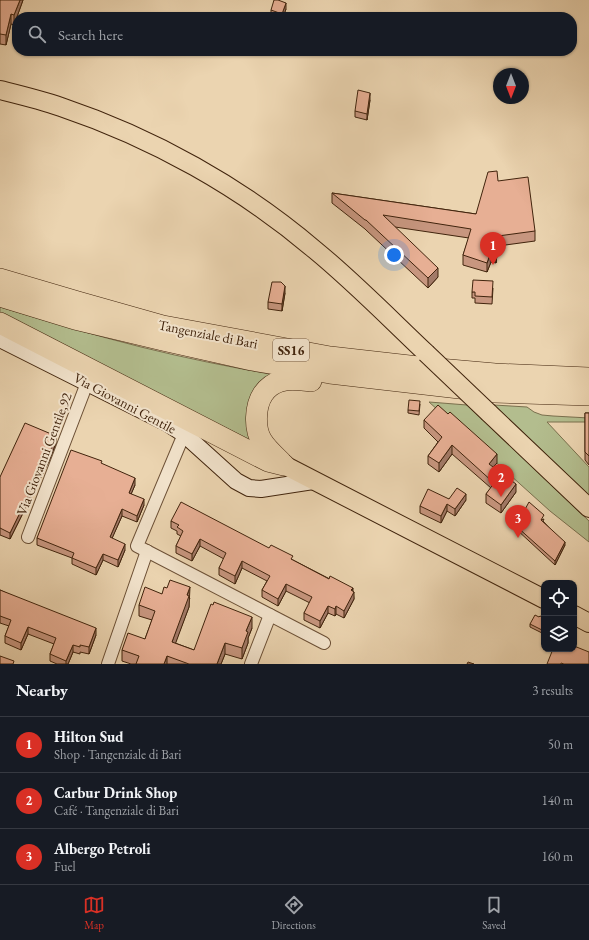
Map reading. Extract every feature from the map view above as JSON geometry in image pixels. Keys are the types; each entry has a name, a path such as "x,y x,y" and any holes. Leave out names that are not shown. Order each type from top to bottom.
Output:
{"highway":[{"name":"Tangenziale di Bari","path":"0,279 164,326 330,357 495,374 589,378"},
{"name":"Tangenziale di Bari","path":"0,296 75,319 252,360 330,373 494,392 589,395"},
{"path":"0,323 268,461 284,465"},
{"path":"284,465 262,441 256,426 257,408 263,393 271,386 282,380 294,379 358,388 424,384"}],"main road":[{"path":"0,90 61,107 156,146 219,181 264,211 315,250 347,278 589,508"},
{"path":"284,465 541,598"},
{"path":"576,616 589,623"}],"street":[{"name":"Via Giovanni Gentile","path":"0,339 167,423 184,434 236,481 249,488 261,489"},
{"name":"Via Giovanni Gentile,92","path":"28,537 87,382"},
{"path":"184,434 137,546 324,643"},
{"path":"261,489 275,478 284,465"},
{"path":"261,489 313,481"},
{"path":"108,664 147,551"},
{"path":"251,664 270,615"}],"green space":[{"path":"0,307 141,347 275,375 256,443 0,315"},
{"path":"429,402 467,405 589,521 589,542 550,511"},
{"path":"494,405 527,407 542,415 589,418 589,422 547,422 589,467 589,495"}],"building":[{"path":"0,0 20,0 15,12 12,12 11,14 6,35 0,34"},
{"path":"274,0 286,3 283,12 271,10"},
{"path":"358,90 370,93 367,114 355,111"},
{"path":"497,171 498,181 528,177 535,231 498,236 496,254 491,252 487,263 463,255 471,229 383,215 438,268 428,278 366,220 332,193 476,214 488,172"},
{"path":"473,280 493,281 492,297 475,296 475,292 472,292"},
{"path":"272,282 281,282 285,286 282,304 268,302"},
{"path":"409,400 420,401 419,411 408,410"},
{"path":"438,405 448,414 450,412 497,454 489,464 516,484 501,505 486,494 494,483 452,445 439,463 428,456 442,437 424,420"},
{"path":"585,413 589,413 589,456 585,452"},
{"path":"25,423 56,436 49,454 10,533 0,528 0,477"},
{"path":"71,450 102,461 101,463 135,478 129,493 144,499 137,516 122,509 110,537 125,544 118,560 103,554 96,568 72,558 74,553 37,538"},
{"path":"457,488 466,494 455,509 447,504 441,516 420,506 428,489 449,499"},
{"path":"181,502 269,548 271,545 293,556 291,559 329,579 330,576 353,588 351,590 354,592 344,611 336,606 335,609 328,606 320,621 304,613 312,597 286,584 278,599 262,590 270,576 242,561 235,576 219,568 226,553 200,539 192,554 176,546 183,531 177,527 179,525 171,521"},
{"path":"529,502 544,515 541,520 565,542 555,561 516,526"},
{"path":"170,580 190,587 187,595 189,596 172,642 194,650 211,604 213,605 214,602 252,617 246,631 248,632 242,648 225,643 217,664 189,664 167,656 164,664 136,664 139,656 122,650 128,633 145,639 155,611 139,605 145,587 162,594 164,587 167,588"},
{"path":"0,590 96,628 89,647 73,645 66,661 50,654 56,638 28,627 21,643 5,636 11,620 0,616"},
{"path":"535,615 541,616 541,630 530,624"},
{"path":"577,647 589,652 589,664 547,664 552,652 577,652"},
{"path":"0,656 14,661 13,664 0,664"}],"place":[{"name":"Hilton Sud","path":"493,265"},
{"name":"Carbur Drink Shop","path":"501,497"},
{"name":"Albergo Petroli","path":"518,538"}]}
